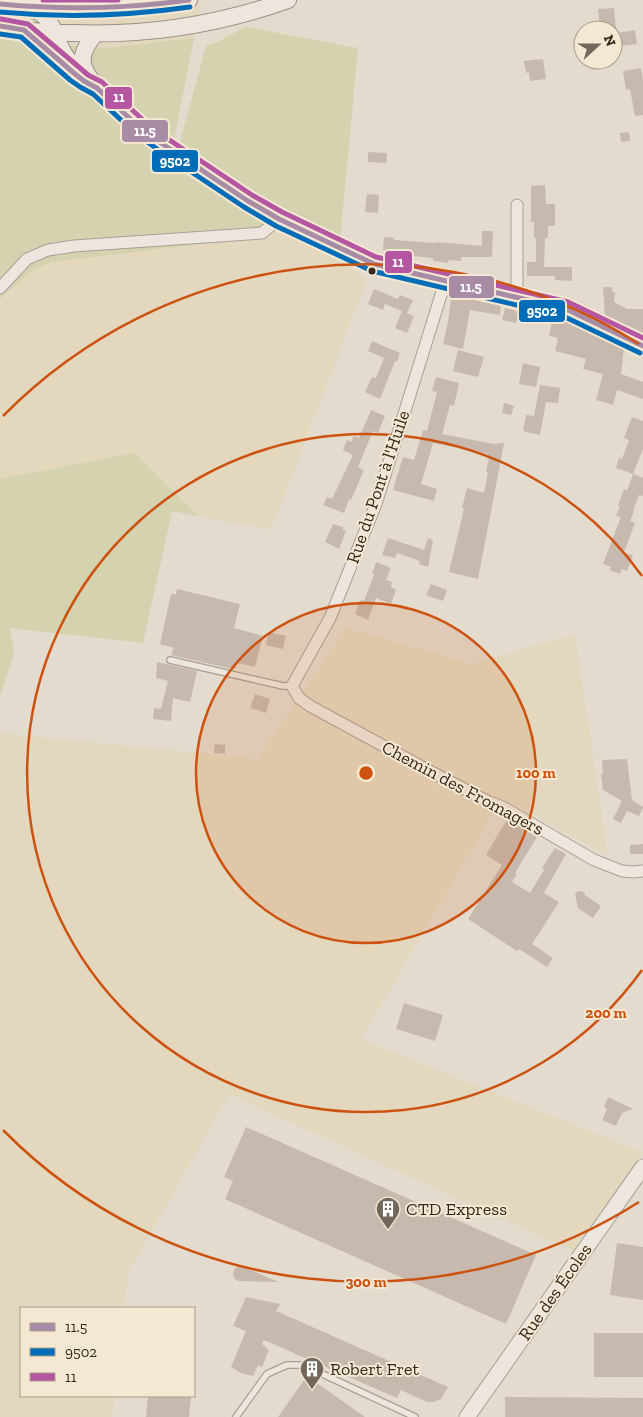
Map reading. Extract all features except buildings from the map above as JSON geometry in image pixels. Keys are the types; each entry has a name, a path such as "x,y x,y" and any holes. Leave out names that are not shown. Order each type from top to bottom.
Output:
{"main road":[{"path":"1,4 83,9 130,7 189,0"},
{"path":"0,26 56,33 148,32 217,22 288,0"},
{"path":"1,4 40,12 48,19 56,33 61,49 69,61 97,88"},
{"path":"95,34 85,50 82,63 86,73 97,88"}],"street":[{"path":"24,30 75,74 97,88 138,126 240,196 279,219 380,266 566,310 643,346"},
{"path":"517,205 517,298"},
{"path":"0,288 28,259 48,250 74,246 262,232 279,219"},
{"name":"Rue du Pont à l'Huile","path":"292,686 330,618 376,504 445,282"},
{"name":"Chemin des Fromagers","path":"292,686 300,698 310,706 489,802 503,807 594,860 622,871 643,871"},
{"name":"Rue des Écoles","path":"467,1417 643,1168"}],"lane":[{"path":"170,660 283,686 292,686"},
{"path":"236,1417 267,1374 286,1365 303,1365 415,1417"}],"shaded area":[{"path":"0,0 202,0 194,38 104,48 0,39"},
{"path":"246,27 358,48 340,241 284,216 225,179 179,145 206,46"},
{"path":"194,38 169,165 280,229 262,237 51,262 32,271 0,299 0,39 104,48"},
{"path":"280,229 367,279 271,530 198,516 134,453 0,479 0,299 32,271 51,262 262,237"},
{"path":"134,453 198,516 172,511 143,643 10,628 14,652 0,698 0,479"},
{"path":"347,628 471,664 575,634 608,856 502,798 361,1039 643,1152 573,1251 229,1094 128,1273 124,1307 20,1307 20,1397 115,1397 112,1417 0,1417 0,733 257,759"}],"transit line":[{"name":"11","path":"43,0 118,0"},
{"name":"11.5","path":"0,4 95,8 189,0"},
{"name":"9502","path":"0,12 95,15 190,7"},
{"name":"11","path":"1,19 28,24 88,75 102,82 143,120 165,137 252,195 282,212 376,257 568,302 643,338"},
{"name":"11.5","path":"0,26 24,30 75,74 97,88 138,126 248,201 279,219 374,264 566,309 643,346"},
{"name":"9502","path":"0,34 21,37 70,80 93,94 134,132 244,207 276,226 372,271 563,316 640,353"}],"place":[{"name":"CTD Express","path":"388,1230"},
{"name":"Robert Fret","path":"312,1390"}]}
